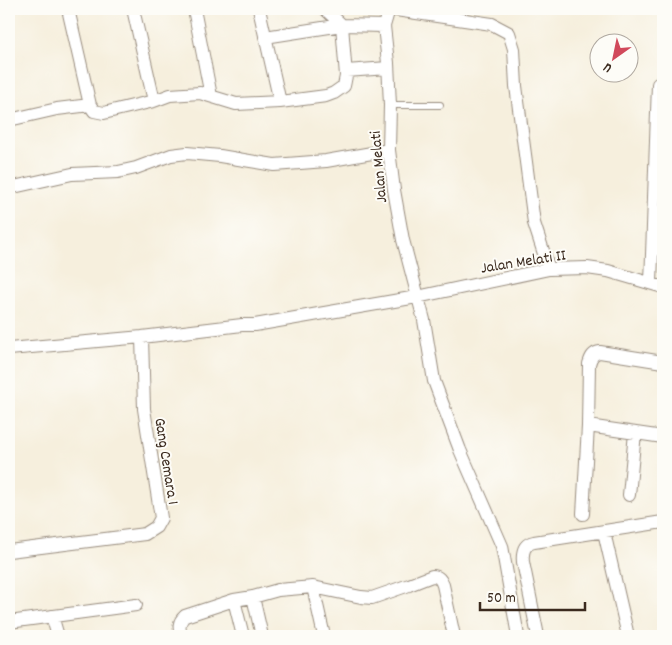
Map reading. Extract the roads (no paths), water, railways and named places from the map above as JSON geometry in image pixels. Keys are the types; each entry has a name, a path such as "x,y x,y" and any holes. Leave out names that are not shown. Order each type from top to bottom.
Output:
{"street":[{"path":"68,9 90,105 94,111 104,113 154,101 170,95 200,93 236,104 280,102 326,96 334,93 344,86 346,76 342,25 325,9"},
{"path":"133,9 154,101"},
{"path":"194,9 211,96"},
{"path":"259,9 280,102"},
{"path":"388,9 492,24 509,33 514,49 516,86 534,223 549,269"},
{"name":"Jalan Melati","path":"388,9 384,26 390,105 389,150 403,240 424,320 434,382 460,450 502,546 518,636"},
{"path":"265,37 342,25 384,26"},
{"path":"346,71 388,68"},
{"path":"651,283 658,84"},
{"path":"9,120 57,109 90,105"},
{"path":"9,188 72,174 118,172 136,168 171,155 187,153 220,156 274,165 326,161 389,150"},
{"name":"Jalan Melati II","path":"9,349 254,325 417,297 549,269 587,268 608,271 663,286"},
{"name":"Gang Cemara 1","path":"9,552 145,534 156,527 161,518 144,409 142,337"},
{"path":"583,514 589,364 591,359 594,354 604,353 663,362"},
{"path":"588,426 663,437"},
{"path":"629,495 635,433"},
{"path":"538,636 523,562 523,551 530,543 663,522"},
{"path":"604,532 628,636"},
{"path":"180,636 179,624 185,616 234,600 253,598 278,590 313,587 372,598 436,576 440,579 443,586 454,636"},
{"path":"313,587 324,636"},
{"path":"253,598 262,636"},
{"path":"234,600 243,636"},
{"path":"9,622 136,605"},
{"path":"52,616 58,636"}],"lane":[{"path":"390,105 440,105"}]}
